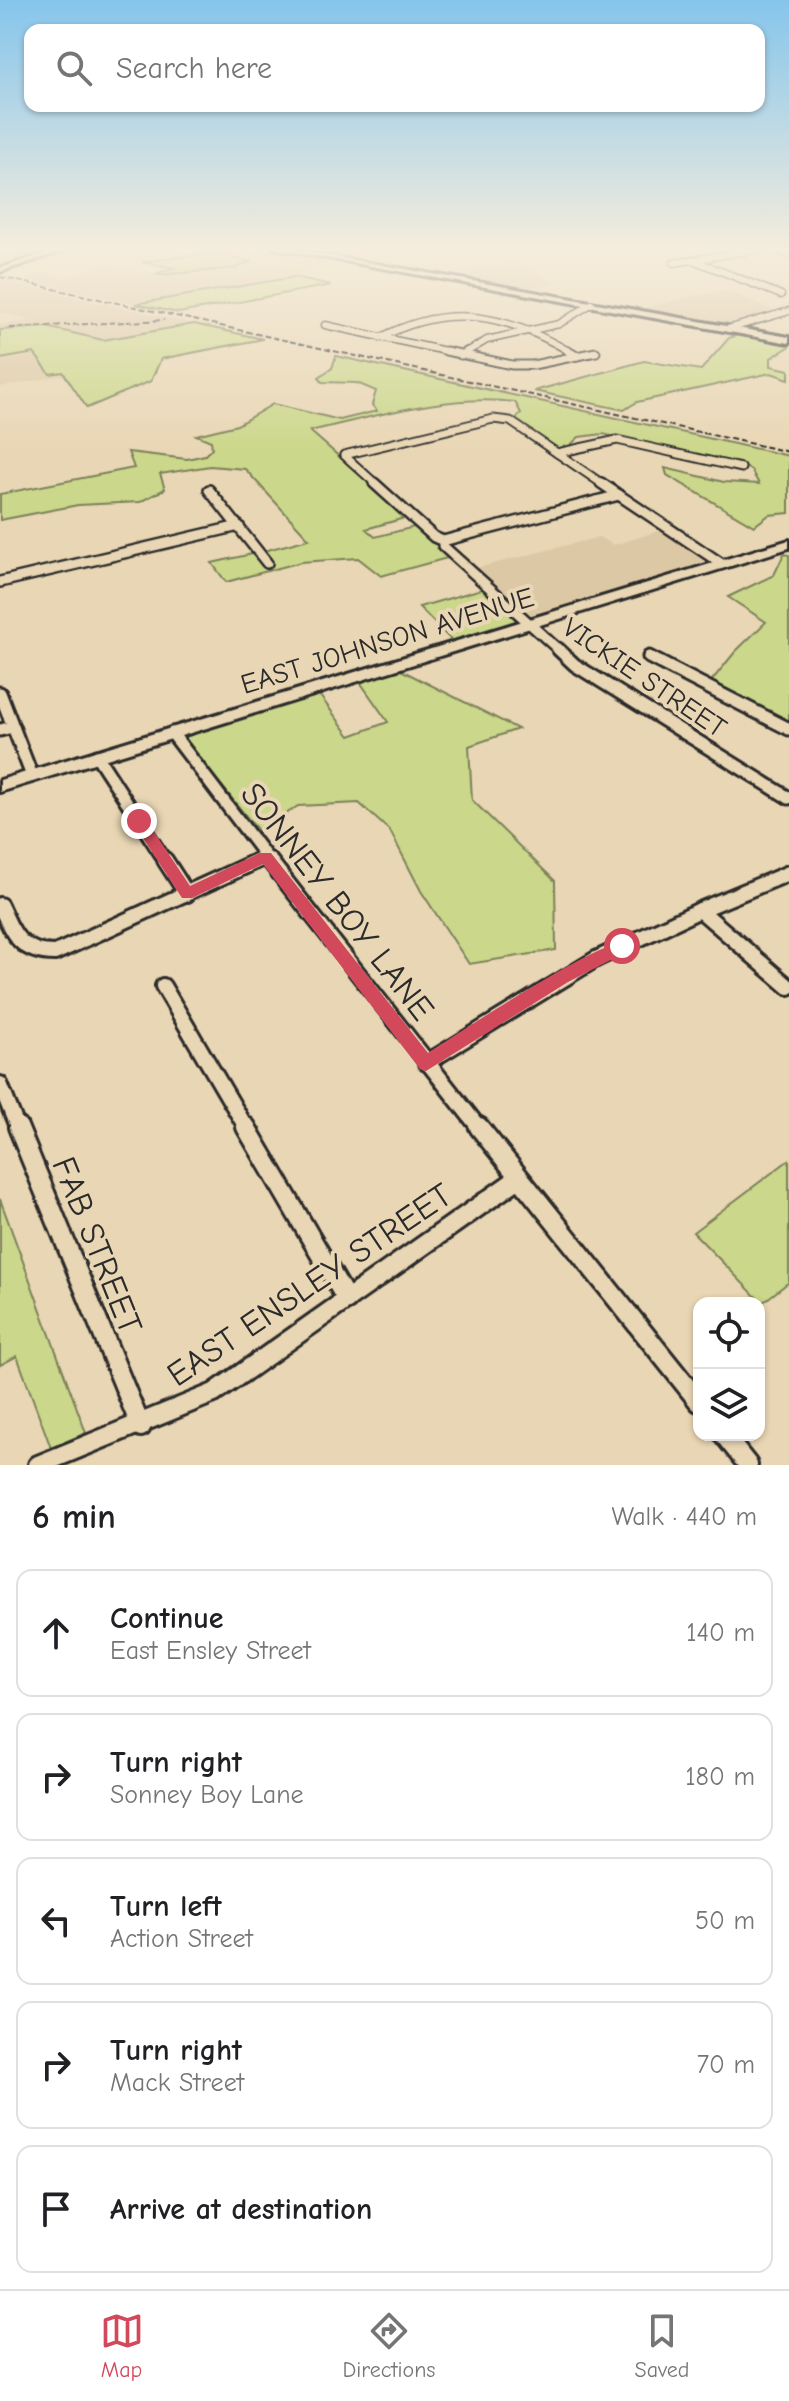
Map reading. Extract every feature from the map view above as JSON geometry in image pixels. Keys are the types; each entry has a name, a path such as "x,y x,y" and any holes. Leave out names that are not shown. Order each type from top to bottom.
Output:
{"main road":[{"path":"659,316 789,340"},
{"name":"EAST JOHNSON AVENUE","path":"0,786 789,544"}],"street":[{"path":"380,338 408,325 457,316"},
{"path":"491,316 506,318 578,356"},
{"path":"461,355 487,340 559,324 571,316"},
{"path":"728,329 771,316"},
{"path":"325,325 519,366 596,352"},
{"name":"VICKIE STREET","path":"557,453 506,420 476,423 344,455 434,537 443,541 443,546 575,665 789,798"},
{"path":"557,453 617,440 741,468"},
{"path":"557,453 722,564"},
{"path":"209,490 267,563"},
{"path":"443,541 619,495"},
{"path":"0,582 239,526"},
{"path":"649,657 789,729"},
{"path":"0,693 32,776"},
{"path":"0,730 13,727"},
{"name":"SONNEY BOY LANE","path":"172,733 426,1063 693,1395"},
{"path":"97,756 187,894"},
{"path":"0,905 19,945 36,953 55,953 72,948 266,857"},
{"path":"426,1063 585,965 700,910 789,873"},
{"path":"700,910 789,987"},
{"path":"163,986 347,1300"},
{"name":"FAB STREET","path":"0,1084 141,1427"},
{"name":"EAST ENSLEY STREET","path":"38,1465 86,1444 177,1413 214,1393 519,1178"},
{"path":"729,1441 748,1465"}],"shaded area":[{"path":"16,316 160,316 194,324 103,340 46,327 0,330 0,325 30,320"},
{"path":"664,316 767,316 726,328"},
{"path":"34,353 50,374 63,371 65,375 0,387 0,359"},
{"path":"662,530 712,565 529,620 473,569 599,537 614,545"}],"green space":[{"path":"194,324 263,339 161,359 151,381 87,408 63,372 50,374 34,353 0,359 0,330 46,327 103,340"},
{"path":"746,333 789,341 789,347 771,358 771,366 789,370 789,379 771,373 637,402 624,410 534,391 644,361 701,370 729,338"},
{"path":"336,356 789,456 789,513 769,515 754,526 667,475 665,468 724,482 759,484 751,470 745,467 603,434 579,437 567,448 558,451 514,421 521,413 515,402 489,400 412,408 310,431 408,517 366,529 375,537 418,526 451,557 381,576 358,558 301,562 226,582 212,563 256,553 265,566 272,565 263,551 309,539 245,469 210,466 160,474 165,489 140,502 78,505 0,520 0,494 134,468 128,452 187,459 205,455 212,448 211,441 196,435 237,425 273,404 340,420 377,411 372,405 376,391 357,383 322,382 319,377 332,368"},
{"path":"784,554 789,555 789,723 709,684 735,652 766,622 728,597 774,575"},
{"path":"485,588 522,622 454,643 419,607"},
{"path":"397,668 518,729 469,746 472,800 555,881 556,950 469,964 421,891 390,831 359,803 298,806 259,832 180,734 317,692 350,736 388,722 358,679"},
{"path":"789,1160 789,1282 765,1301 765,1297 756,1297 693,1232"},
{"path":"0,1199 86,1433 51,1448 17,1356 0,1365"}],"railway":[{"path":"177,316 789,452"},
{"path":"10,328 164,320"}],"route":[{"path":"139,821 187,894 266,857 426,1063 562,978 622,946"}]}
